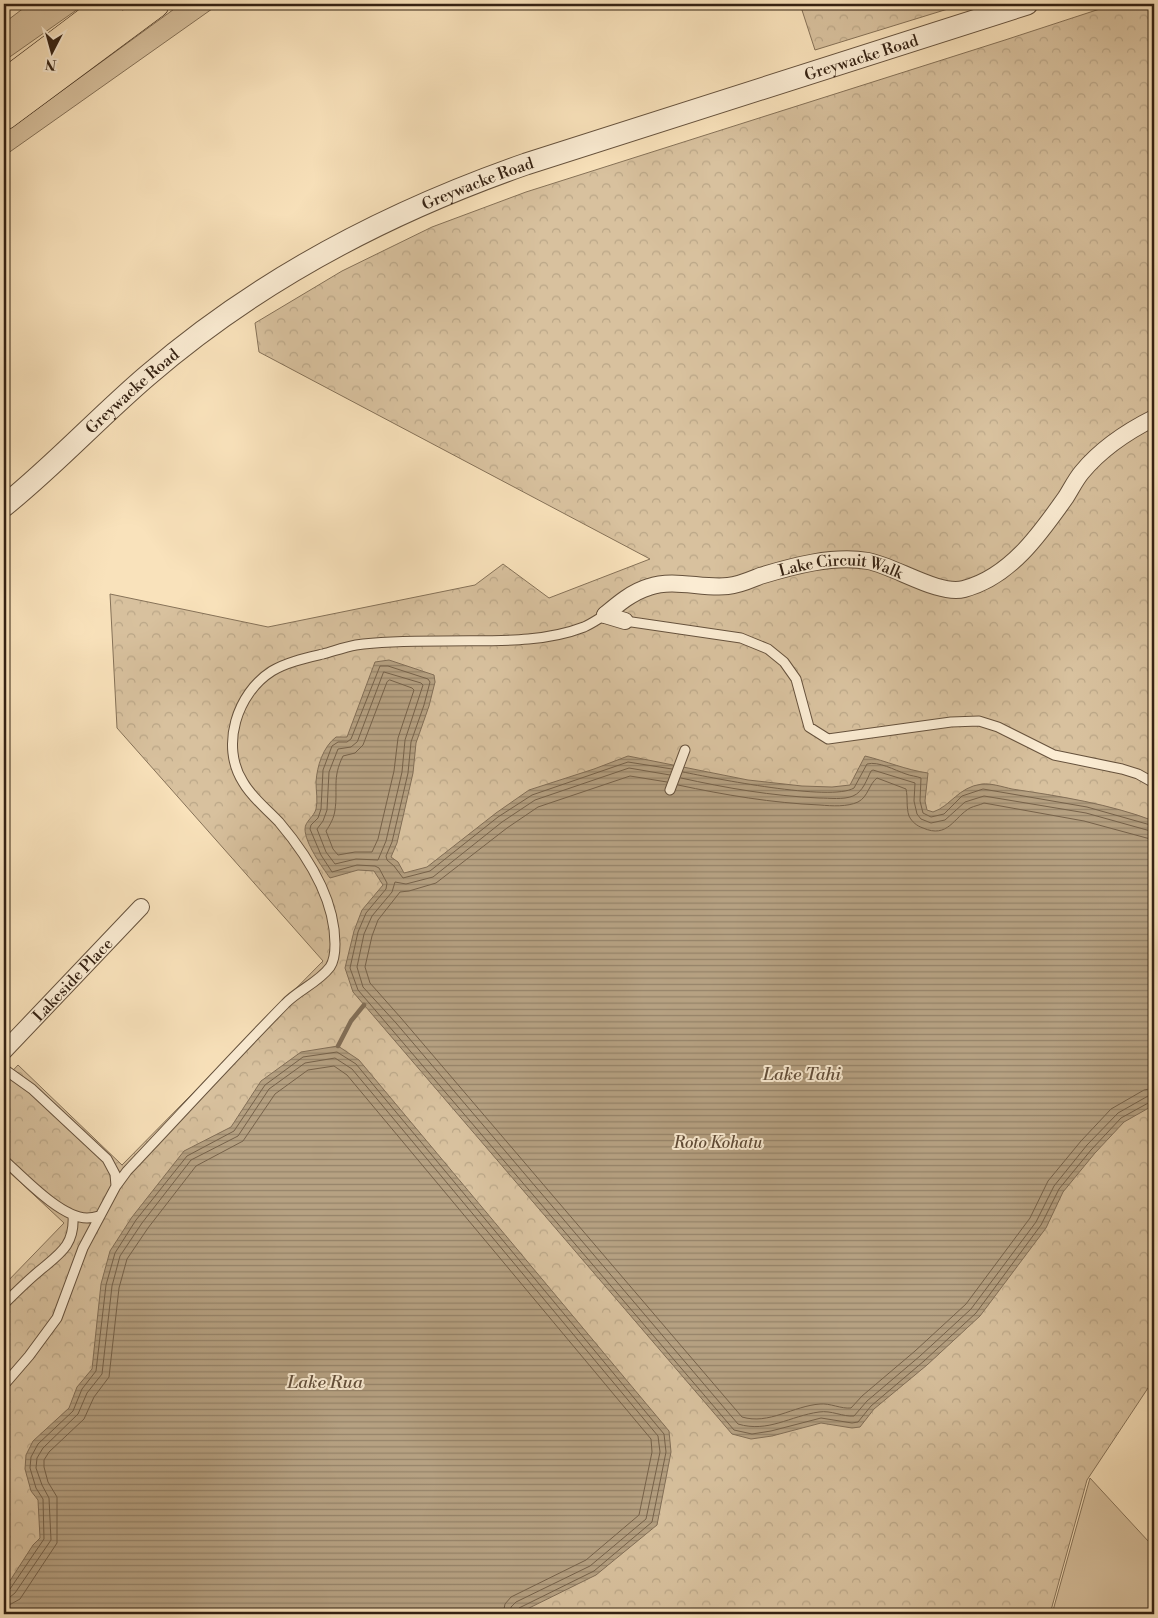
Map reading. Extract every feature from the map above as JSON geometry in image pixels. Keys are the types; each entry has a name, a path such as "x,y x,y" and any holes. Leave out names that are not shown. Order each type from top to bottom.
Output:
{"highway":[{"path":"4,84 110,4"},
{"path":"4,116 155,4"}],"street":[{"name":"Greywacke Road","path":"4,506 147,376 182,348 265,288 345,241 390,218 477,181 526,164 1027,4"},
{"name":"Lake Circuit Walk","path":"605,615 630,596 650,586 680,584 727,586 794,567 838,560 868,561 932,585 951,590 963,590 984,581 1010,565 1034,539 1067,496 1081,473 1095,458 1119,439 1154,418"},
{"path":"605,615 626,621"},
{"name":"Lakeside Place","path":"4,1051 141,907"}],"lane":[{"path":"4,1385 33,1351 56,1318 73,1271 99,1216 116,1186 142,1155 285,1004 324,974 332,965 335,953 332,913 315,875 294,842 242,781 234,759 232,746 241,704 256,685 272,671 296,660 356,646 408,642 507,640 551,636 586,626 605,615"},
{"path":"626,621 741,638 768,648 784,662 796,679 809,727 828,739 951,722 979,721 998,727 1054,755 1122,769 1138,774 1154,783"},
{"path":"670,790 685,750"},
{"path":"4,1069 32,1089 107,1159 115,1174 116,1186"},
{"path":"4,1160 48,1200 73,1215 88,1218 99,1216"},
{"path":"4,1304 38,1271 62,1252 69,1241 74,1227 73,1215"}],"green space":[{"path":"29,4 85,4 4,61 4,23"},
{"path":"181,4 219,4 4,156 4,133"},
{"path":"800,4 964,4 815,50"},
{"name":"Roto Kohatu","path":"1115,4 1154,4 1154,1379 1087,1480 1050,1614 4,1614 4,1285 64,1223 4,1167 4,1080 18,1065 122,1165 323,961 117,728 110,594 268,627 475,585 503,564 549,598 650,559 259,352 255,323 342,271 432,227 526,192"},
{"path":"1090,1478 1149,1542 1154,1536 1154,1614 1052,1614"}],"water":[{"name":"Lake Tahi","path":"389,660 434,675 435,682 416,743 413,773 397,843 391,857 398,862 404,873 427,867 496,813 529,790 628,756 748,780 832,787 850,785 865,756 928,773 925,801 927,810 933,812 945,806 967,789 986,784 1084,801 1154,821 1154,1105 1124,1122 1095,1153 1063,1192 1046,1228 980,1316 927,1365 874,1409 860,1427 852,1428 821,1423 772,1436 751,1439 732,1434 353,992 345,968 354,931 362,910 383,885 374,871 358,870 330,878 311,848 305,829 306,824 316,809 316,782 319,763 324,751 336,737 347,737 375,662"},
{"name":"Lake Rua","path":"338,1046 359,1060 669,1431 671,1452 657,1525 596,1575 517,1614 4,1614 4,1590 33,1545 40,1538 38,1500 31,1491 25,1469 26,1455 33,1441 69,1408 77,1387 92,1369 101,1284 110,1251 132,1217 184,1151 231,1127 261,1081 301,1052"}],"waterway":[{"path":"338,1046 351,1021 364,1005"}]}
